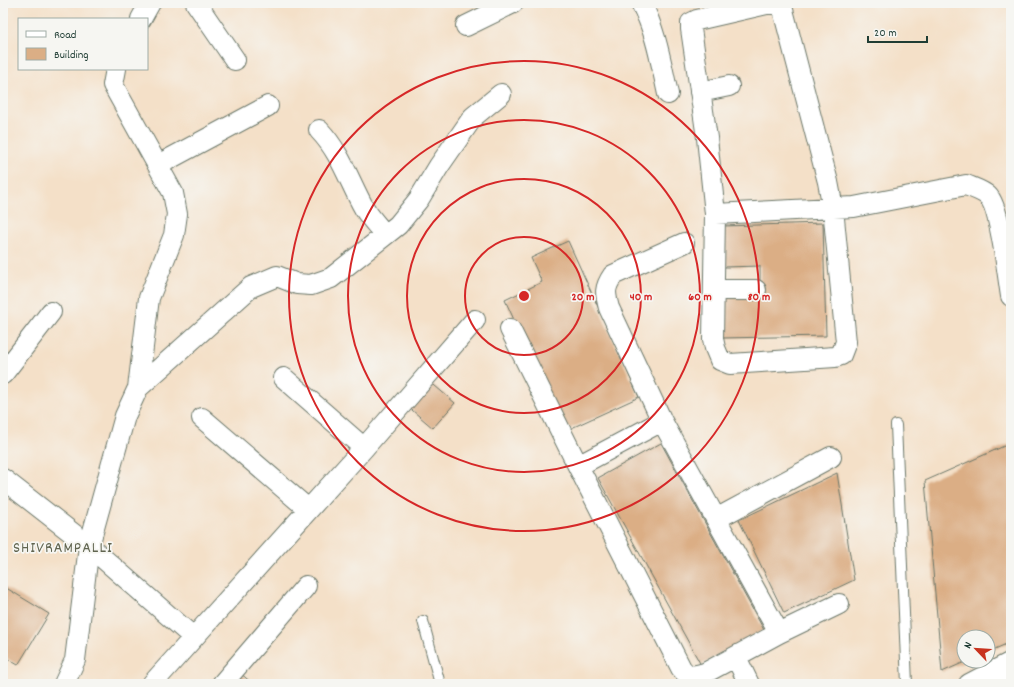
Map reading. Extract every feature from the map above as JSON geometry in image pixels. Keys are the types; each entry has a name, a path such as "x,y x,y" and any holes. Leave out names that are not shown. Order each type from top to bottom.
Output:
{"highway":[{"path":"998,684 1011,677"}],"street":[{"path":"142,18 150,3"},
{"path":"196,3 235,60"},
{"path":"466,26 513,3"},
{"path":"641,3 648,18 657,46 668,94"},
{"path":"771,3 778,5 783,10 826,175 833,208 846,337 845,346 840,355 835,357 730,364 720,360 713,338 715,214 707,138 700,92 691,23 697,20 771,3"},
{"path":"64,684 75,660 89,546 125,416 138,388 150,298 174,235 177,214 173,193 113,85 116,70"},
{"path":"700,92 729,86"},
{"path":"138,388 251,287 277,276 297,284 311,286 331,278 398,225 419,199 439,166 473,117 501,94"},
{"path":"158,165 268,106"},
{"path":"319,130 341,158 365,209 385,235"},
{"path":"715,214 854,207 966,186 976,189 988,196 993,204 1000,228 1011,296"},
{"path":"684,242 613,275 608,282 605,293 609,308 662,421 779,634"},
{"path":"714,290 756,290"},
{"path":"3,374 51,312"},
{"path":"152,684 364,448 475,320"},
{"path":"510,329 681,668 686,674 695,676 706,673 839,604"},
{"path":"284,378 364,448"},
{"path":"202,418 308,509"},
{"path":"578,466 662,421"},
{"path":"716,519 831,457"},
{"path":"3,480 89,546 193,637"},
{"path":"222,684 306,586"},
{"path":"731,659 737,684"},
{"path":"731,659 749,684"},
{"path":"968,684 1011,662"}],"lane":[{"path":"896,425 907,684"},
{"path":"423,621 440,684"}],"building":[{"path":"823,223 826,336 722,338 721,293 760,292 760,266 724,267 723,226"},
{"path":"568,241 639,397 565,431 505,300 542,282 531,258"},
{"path":"428,380 455,403 433,428 406,405"},
{"path":"661,443 764,630 701,665 598,478"},
{"path":"1011,443 1011,642 996,649 996,629 956,629 956,666 942,672 925,481"},
{"path":"837,473 854,580 784,613 739,520"},
{"path":"3,586 49,614 18,665 3,656"},
{"path":"239,672 253,684 229,684"}],"district":[{"name":"SHIVRAMPALLI","path":"63,548"}]}
